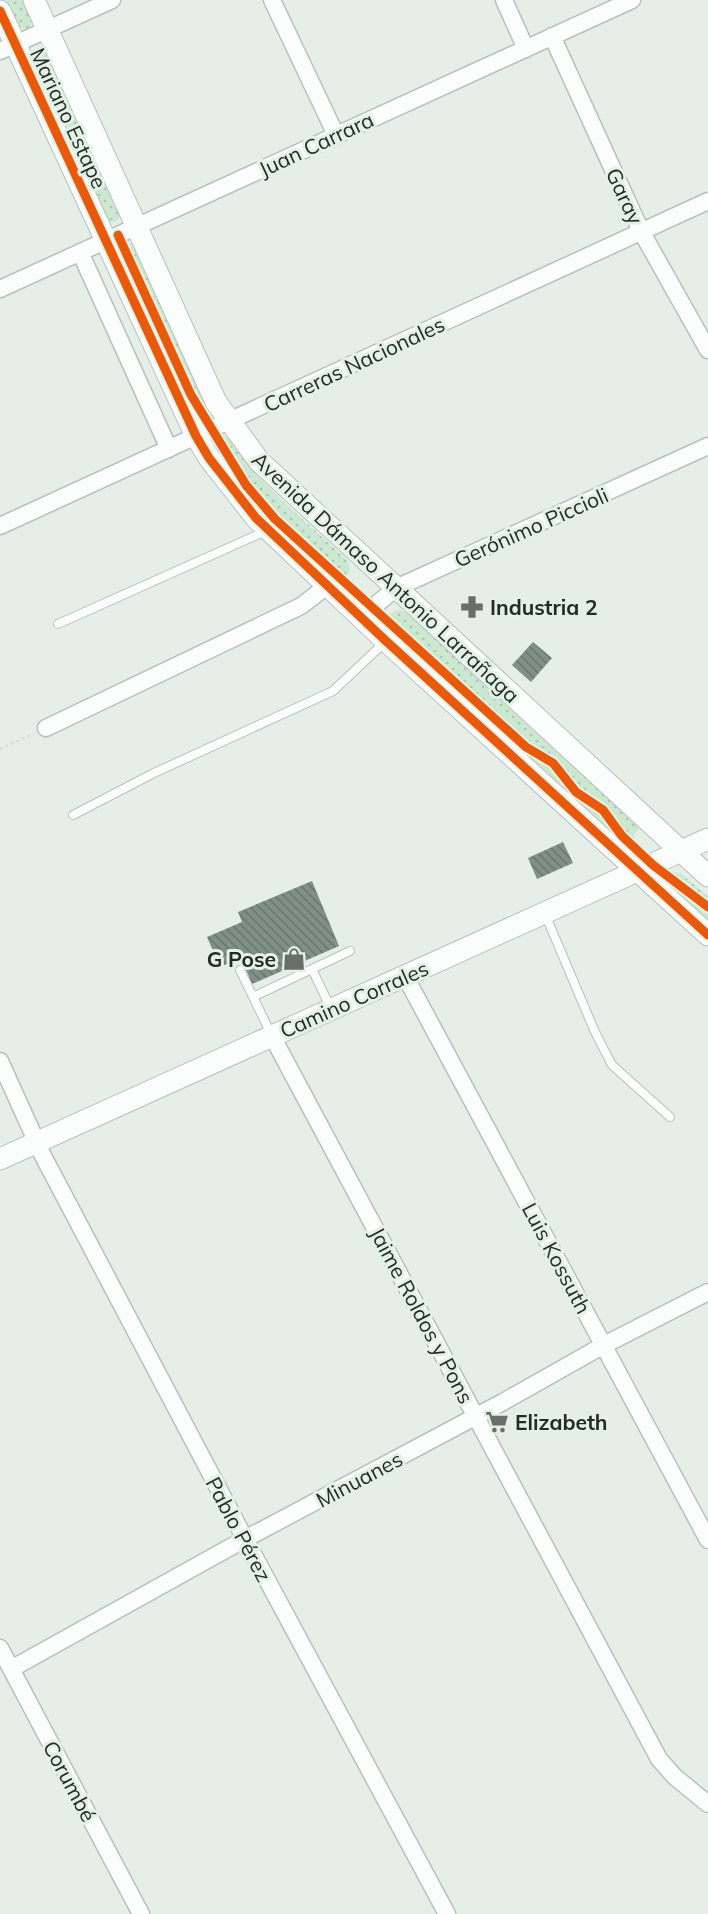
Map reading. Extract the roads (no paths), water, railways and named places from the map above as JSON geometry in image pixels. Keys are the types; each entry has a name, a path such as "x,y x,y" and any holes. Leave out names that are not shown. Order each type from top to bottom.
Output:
{"street":[{"name":"Mariano Estape","path":"34,0 136,226"},
{"path":"8,47 112,0"},
{"path":"272,0 336,135"},
{"path":"504,0 526,49"},
{"name":"Juan Carrara","path":"0,289 632,0"},
{"name":"Mariano Estape","path":"0,11 8,47 105,241"},
{"name":"Garay","path":"552,36 641,231 708,350"},
{"name":"Carreras Nacionales","path":"0,526 708,201"},
{"name":"Avenida Dámaso Antonio Larrañaga","path":"136,226 216,402 258,461 708,876"},
{"name":"Avenida Dámaso Antonio Larrañaga","path":"105,241 196,436 237,496 360,618 708,935"},
{"path":"80,252 169,449"},
{"name":"Gerónimo Piccioli","path":"360,618 396,588 708,446"},
{"path":"46,728 301,606 327,586"},
{"name":"Camino Corrales","path":"0,1158 708,839"},
{"name":"Luis Kossuth","path":"405,976 708,1540"},
{"name":"Jaime Roldos y Pons","path":"272,1036 659,1759 675,1777 708,1804"},
{"name":"Pablo Pérez","path":"0,1061 35,1142 447,1914"},
{"name":"Minuanes","path":"11,1669 245,1539 477,1416 604,1345 708,1292"},
{"name":"Corumbé","path":"0,1648 141,1914"}],"lane":[{"path":"58,624 269,530"},
{"path":"73,815 154,773 333,691 386,641"},
{"path":"545,914 595,1032 612,1065 670,1117"},
{"path":"253,997 350,951"},
{"path":"312,969 331,1009"},
{"path":"240,970 272,1036"}],"place":[{"name":"Industria 2","path":"472,607"},
{"name":"G Pose","path":"294,959"},
{"name":"Elizabeth","path":"497,1422"}]}
